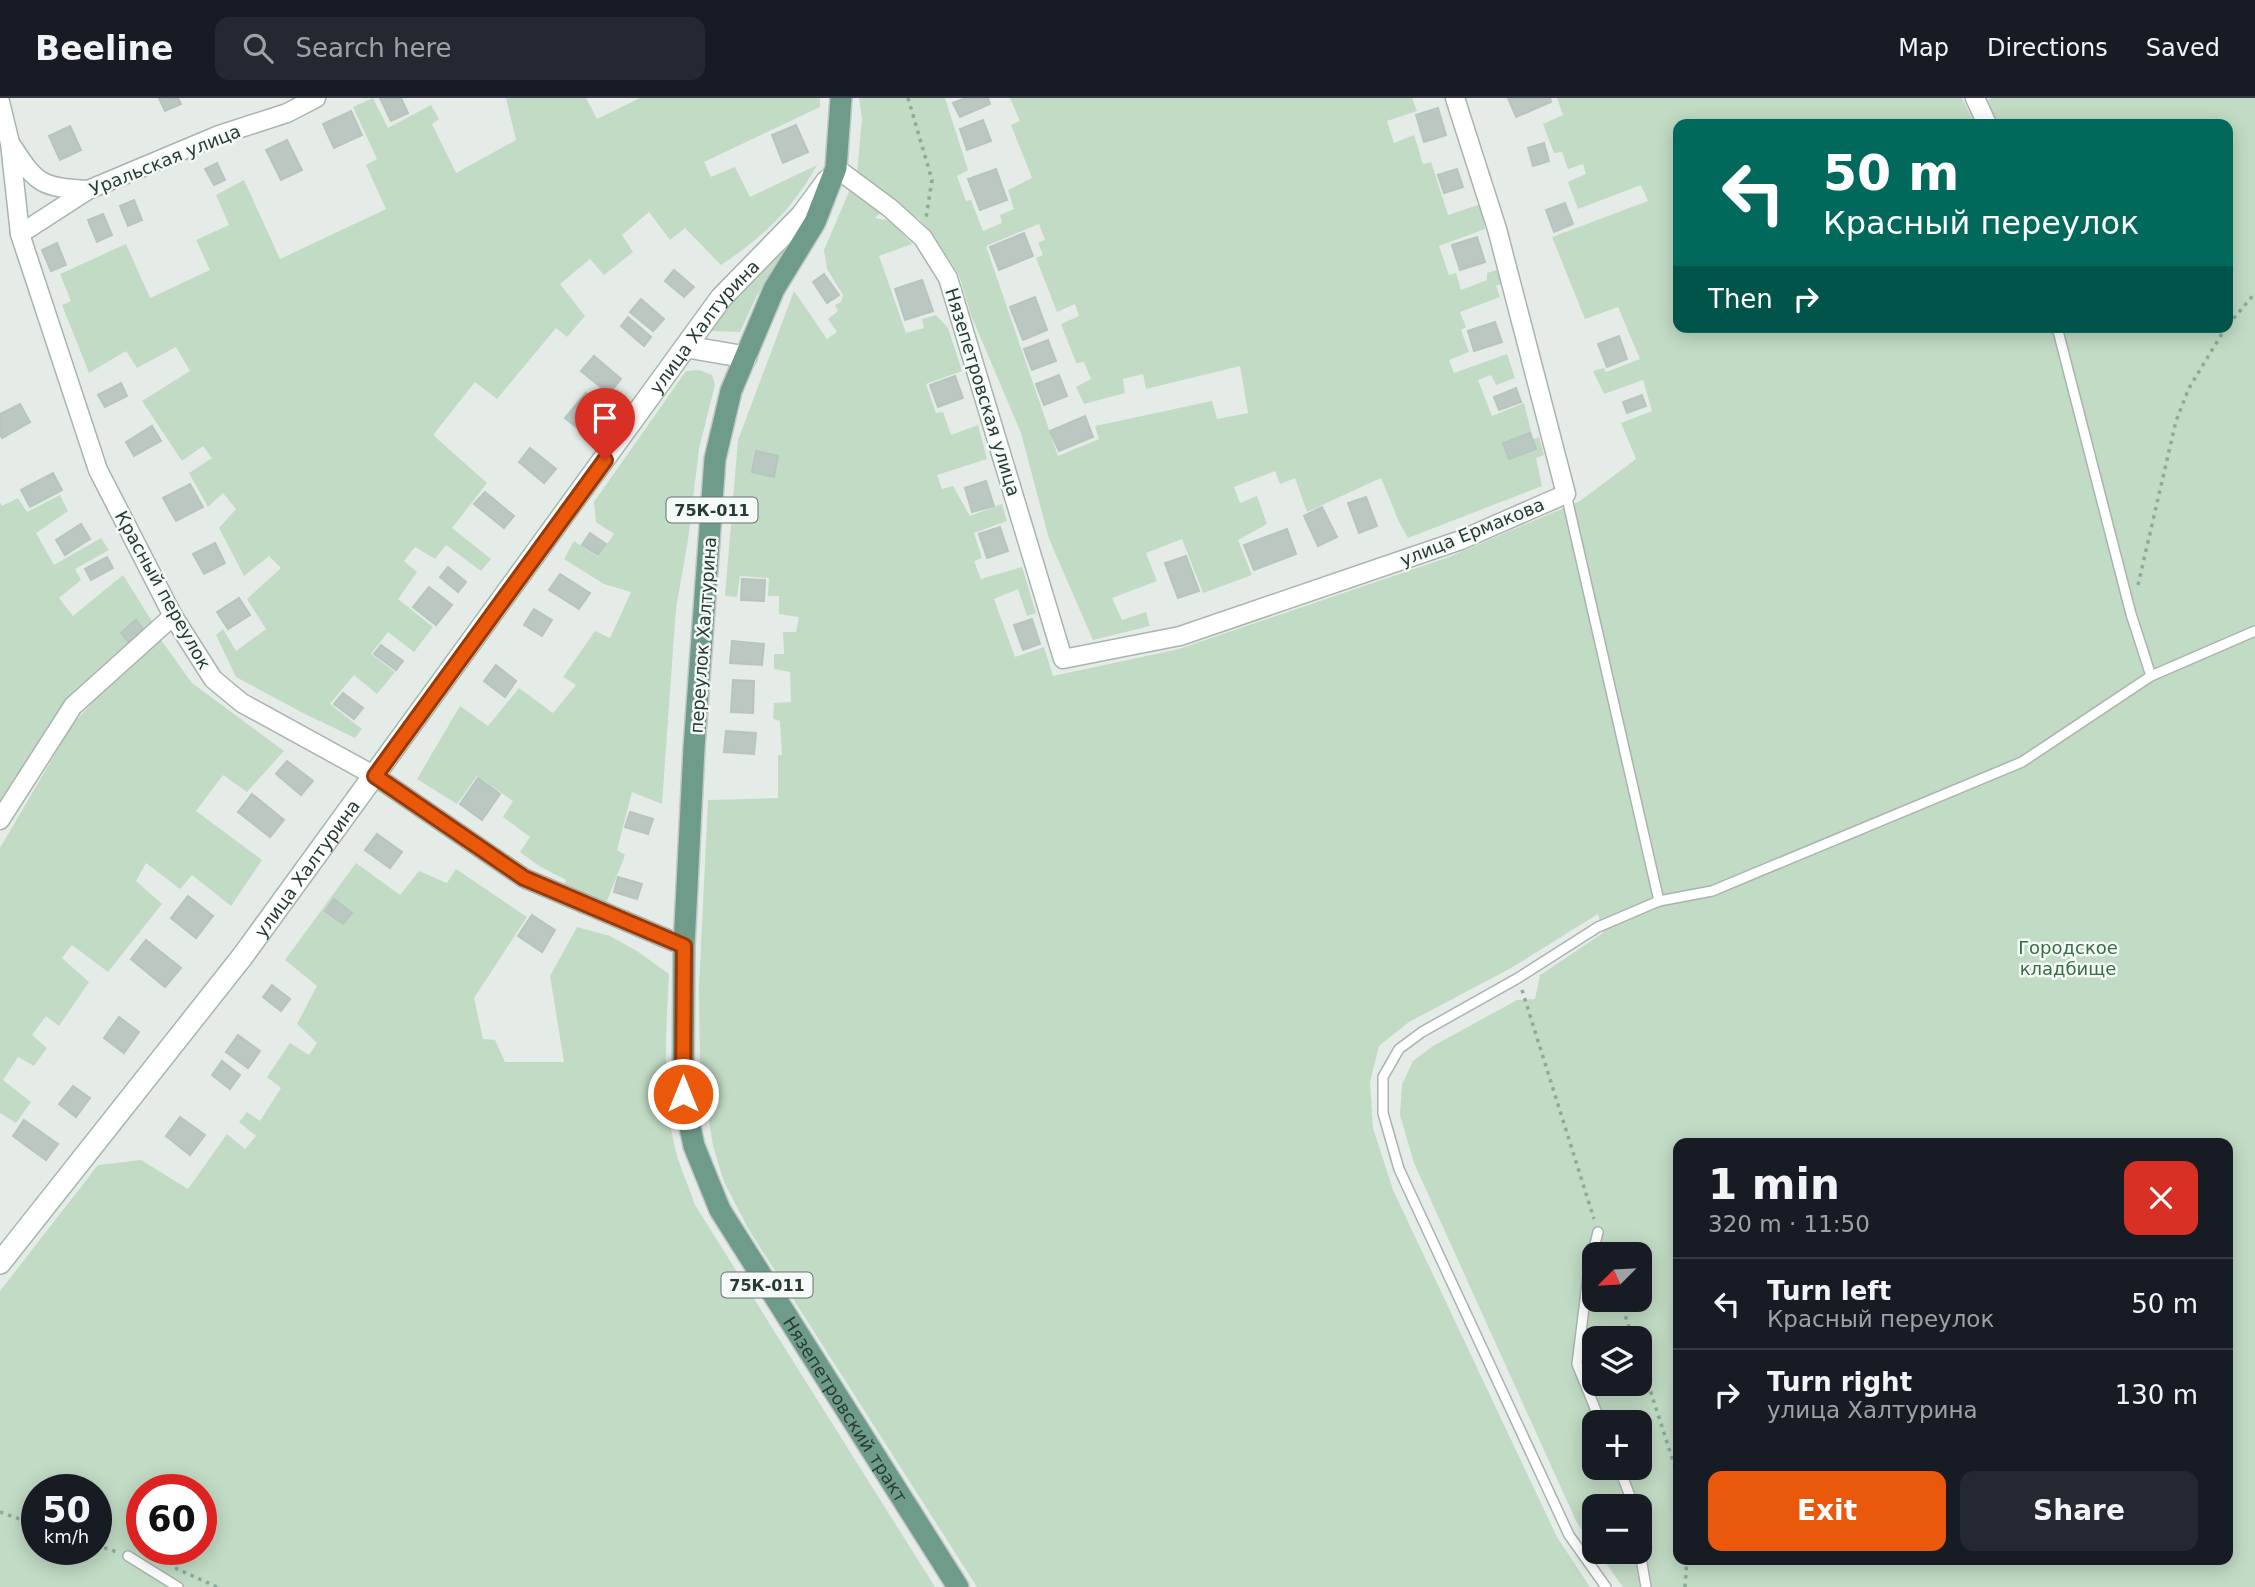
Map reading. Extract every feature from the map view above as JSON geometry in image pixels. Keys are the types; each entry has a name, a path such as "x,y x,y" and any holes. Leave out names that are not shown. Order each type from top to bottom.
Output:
{"main road":[{"name":"переулок Халтурина","path":"684,946 694,748 715,459 731,391 774,289 815,222 836,168 841,98"},
{"name":"Нязепетровский тракт","path":"684,946 683,1094 694,1146 720,1210 958,1587"}],"street":[{"name":"Уральская улица","path":"20,234 88,190 219,135 287,113 316,98"},
{"name":"улица Ермакова","path":"1063,659 1180,636 1461,540 1566,494 1497,229 1455,98"},
{"path":"1975,98 1985,119"},
{"name":"Красный переулок","path":"0,102 10,143 20,234 98,470 173,616 213,679 242,703 375,776 524,878 684,946"},
{"path":"10,143 29,174 53,187 88,190"},
{"name":"Нязепетровская улица","path":"836,168 890,208 923,238 948,278 1063,659"},
{"name":"улица Халтурина","path":"0,1263 242,957 721,298 802,215 836,168"},
{"path":"687,347 746,357"},
{"path":"0,820 73,706 173,616"}],"lane":[{"path":"2059,333 2131,614 2151,676"},
{"path":"1566,494 1659,901"},
{"path":"1606,1587 1569,1535 1399,1169 1383,1113 1383,1077 1399,1049 1422,1032 1518,978 1598,927 1659,901 1712,891 2022,762 2151,676 2255,631"},
{"path":"1596,1410 1577,1364 1589,1268 1598,1233"},
{"path":"1642,1564 1646,1587"},
{"path":"143,1565 178,1587"}],"path":[{"path":"908,98 932,180 923,238"},
{"path":"2233,319 2255,293"},
{"path":"2131,614 2176,421 2189,388 2223,333"},
{"path":"1518,978 1598,1233"},
{"path":"1652,1396 1673,1461"},
{"path":"0,1512 21,1519"},
{"path":"1685,1587 1687,1565"}],"green space":[{"path":"373,98 388,128 431,105 439,119 432,124 456,173 516,140 506,98 586,98 597,119 640,98 820,98 820,107 704,162 711,177 735,167 750,197 817,165 787,209 763,233 721,265 685,228 670,240 649,212 622,235 633,252 604,275 590,259 560,284 585,316 567,337 556,328 497,399 475,382 433,435 487,483 452,528 491,559 481,571 446,545 435,559 415,547 404,561 417,572 398,599 433,627 414,652 388,632 371,654 395,672 377,694 354,675 330,704 362,729 355,738 236,677 216,635 223,629 236,651 266,629 247,599 281,568 269,556 244,576 219,528 236,509 223,493 208,507 189,473 212,458 203,446 182,461 142,401 190,371 176,347 137,368 126,351 89,373 62,305 71,301 60,274 126,244 150,298 210,270 196,240 229,225 216,195 244,180 280,259 386,209 366,165 377,159 353,107"},
{"name":"Городское кладбище","path":"859,98 945,98 968,170 957,176 966,201 971,200 983,231 1002,223 1000,215 1014,209 1008,190 1032,178 1011,125 1020,121 1010,98 1412,98 1417,111 1387,121 1394,143 1414,135 1423,164 1431,162 1448,215 1481,204 1485,229 1439,246 1449,275 1456,273 1461,290 1487,280 1487,273 1497,270 1502,284 1496,286 1500,297 1460,312 1466,327 1461,330 1469,352 1449,360 1454,373 1507,354 1515,378 1496,385 1491,375 1478,380 1492,416 1524,403 1533,439 1539,437 1544,455 1536,458 1542,486 1408,538 1381,478 1307,512 1295,478 1280,484 1275,471 1234,487 1240,503 1257,496 1267,524 1238,540 1252,575 1203,593 1182,539 1146,553 1157,581 1112,598 1122,620 1146,612 1150,626 1093,640 1049,539 1021,433 971,315 959,275 934,236 919,219 893,202 875,218 891,221 912,244 879,256 906,333 924,328 922,319 936,315 948,328 962,371 926,384 936,413 943,412 951,435 978,425 987,459 937,475 942,489 953,486 970,516 1002,504 1007,521 974,533 982,558 974,561 981,579 1022,567 1036,613 1027,616 1018,589 994,599 1015,657 1044,647 1053,676 1179,649 1449,557 1580,501 1636,459 1621,423 1652,411 1643,380 1604,394 1593,371 1604,368 1606,372 1640,359 1618,307 1585,319 1552,237 1648,201 1641,185 1578,209 1568,182 1586,174 1583,164 1568,169 1562,152 1554,153 1543,124 1563,115 1557,98 1962,98 1972,119 1673,119 1673,333 2233,333 2233,119 1996,119 1987,100 2255,98 2255,1587 1623,1587 1607,1564 1652,1564 1652,1494 1582,1494 1582,1530 1577,1523 1414,1163 1400,1115 1402,1084 1413,1061 1433,1046 1517,1000 1535,999 1540,975 1603,933 1598,914 1511,968 1409,1022 1379,1046 1370,1082 1373,1128 1393,1190 1557,1537 1590,1587 977,1587 749,1230 724,1182 713,1146 700,1061 699,987 708,800 778,798 778,755 782,755 780,721 773,719 774,703 791,702 790,672 774,669 774,654 784,654 783,632 796,632 799,617 779,614 779,596 768,596 769,578 740,576 737,597 725,596 738,440 794,291 827,339 837,332 828,319 838,311 835,305 841,302 843,295 827,269 824,250 857,173 862,119","holes":["1039,224 1045,240 1038,243 1043,255 1036,258 1057,312 1075,304 1079,316 1061,324 1076,363 1084,362 1091,379 1076,387 1084,404 1125,393 1123,379 1143,374 1146,389 1240,366 1248,413 1217,419 1212,401 1095,426 1099,439 1058,456 986,246"]},
{"path":"786,243 790,246 757,295 740,332 710,331 739,291"},
{"path":"699,370 712,375 715,385 699,449 688,540 676,608 662,804 632,792 617,850 625,855 605,906 565,884 566,880 520,852 530,837 503,817 513,801 477,776 457,804 417,779 460,706 488,726 519,688 553,713 576,685 563,677 595,631 610,638 631,592 604,584 564,559 574,541 598,557 614,534 596,522 594,502 686,371"},
{"path":"60,495 68,511 36,533 54,565 101,538 109,550 75,569 81,580 59,598 73,616 123,575 153,623 68,699 0,801 0,503 2,506 18,498 27,512"},
{"path":"161,640 192,683 284,751 247,792 223,775 196,811 262,860 231,906 192,875 180,889 146,863 136,881 162,904 108,972 72,945 62,958 89,982 59,1026 46,1016 32,1035 47,1048 34,1066 18,1057 3,1080 31,1102 16,1123 0,1113 0,848 72,725 107,686"},
{"path":"356,863 400,895 419,871 447,883 456,869 527,917 474,998 483,1039 495,1040 505,1062 564,1062 550,976 577,927 610,936 669,974 666,1067 669,1114 678,1159 695,1205 935,1587 0,1587 0,1291 98,1165 141,1160 188,1189 227,1134 245,1149 256,1136 239,1122 247,1112 260,1121 281,1088 267,1077 290,1043 309,1055 317,1043 297,1024 317,986 285,960"}],"building":[{"path":"159,98 178,98 181,104 165,111"},
{"path":"380,98 401,98 408,113 391,121"},
{"path":"965,98 988,98 990,104 960,117 953,103"},
{"path":"1508,98 1550,98 1551,102 1516,117"},
{"path":"1438,108 1446,135 1424,142 1416,115"},
{"path":"351,111 362,135 334,148 323,124"},
{"path":"983,120 991,141 967,150 960,129"},
{"path":"796,125 808,152 783,163 772,135"},
{"path":"70,126 81,150 60,160 49,136"},
{"path":"287,140 302,170 281,180 266,150"},
{"path":"1544,143 1549,161 1533,166 1528,148"},
{"path":"217,163 225,180 214,185 205,169"},
{"path":"996,169 1007,200 980,210 968,179"},
{"path":"1457,169 1463,187 1444,193 1438,175"},
{"path":"134,200 142,220 128,226 120,206"},
{"path":"1565,203 1573,224 1554,232 1546,210"},
{"path":"103,214 112,235 97,242 88,220"},
{"path":"1024,233 1033,256 999,270 990,247"},
{"path":"1477,237 1485,262 1460,270 1452,245"},
{"path":"57,243 66,265 51,271 42,250"},
{"path":"674,270 694,287 684,297 665,281"},
{"path":"824,274 839,295 827,303 813,282"},
{"path":"922,280 933,311 905,320 895,289"},
{"path":"1035,297 1047,330 1023,340 1010,307"},
{"path":"641,299 664,319 653,331 630,312"},
{"path":"628,317 651,337 644,346 621,326"},
{"path":"1495,322 1502,342 1474,351 1468,331"},
{"path":"1619,336 1627,359 1607,367 1598,344"},
{"path":"1048,340 1056,361 1032,370 1024,349"},
{"path":"594,356 621,379 609,394 581,371"},
{"path":"1059,375 1067,396 1044,405 1036,384"},
{"path":"955,376 963,398 938,407 930,385"},
{"path":"121,383 127,396 105,407 98,395"},
{"path":"1516,388 1521,402 1499,410 1494,397"},
{"path":"586,393 604,408 584,433 565,418"},
{"path":"1642,395 1646,406 1627,413 1623,402"},
{"path":"20,404 30,422 2,438 0,414"},
{"path":"1085,416 1093,437 1059,451 1050,431"},
{"path":"152,426 161,441 134,456 126,442"},
{"path":"1530,433 1536,449 1509,459 1503,443"},
{"path":"530,448 556,469 544,483 519,462"},
{"path":"756,451 778,456 774,477 752,472"},
{"path":"53,473 62,490 30,507 21,490"},
{"path":"986,481 994,506 972,512 965,488"},
{"path":"190,484 203,507 176,521 163,498"},
{"path":"485,492 514,516 504,528 474,504"},
{"path":"1366,497 1377,526 1359,533 1348,503"},
{"path":"1322,507 1337,537 1318,546 1304,516"},
{"path":"81,524 90,539 65,555 56,540"},
{"path":"1000,527 1008,551 987,558 979,534"},
{"path":"1287,529 1296,554 1254,570 1244,545"},
{"path":"590,533 606,544 598,555 582,545"},
{"path":"215,543 225,563 204,574 193,554"},
{"path":"1186,556 1199,591 1178,598 1165,563"},
{"path":"107,557 113,568 91,580 85,569"},
{"path":"448,567 466,582 458,592 440,577"},
{"path":"560,574 590,593 579,609 549,590"},
{"path":"742,579 765,580 764,601 741,600"},
{"path":"429,587 452,605 436,625 413,607"},
{"path":"239,598 250,615 228,629 217,612"},
{"path":"534,609 552,620 542,636 524,625"},
{"path":"1032,619 1040,644 1023,650 1014,625"},
{"path":"136,620 144,630 129,643 121,633"},
{"path":"732,641 764,644 762,665 730,663"},
{"path":"381,645 403,661 396,670 374,654"},
{"path":"496,665 516,681 505,697 484,681"},
{"path":"733,680 754,681 753,713 731,712"},
{"path":"343,693 363,708 354,719 334,704"},
{"path":"726,731 756,733 754,754 724,752"},
{"path":"287,761 313,781 301,795 276,774"},
{"path":"478,778 500,794 482,820 460,804"},
{"path":"252,794 284,820 270,837 238,812"},
{"path":"630,812 653,819 648,834 625,827"},
{"path":"377,834 402,852 390,868 365,850"},
{"path":"618,877 642,884 637,899 614,892"},
{"path":"188,896 213,916 196,938 171,918"},
{"path":"334,899 352,913 343,924 325,911"},
{"path":"532,915 555,930 542,952 518,936"},
{"path":"146,940 181,968 165,987 131,959"},
{"path":"272,985 290,999 281,1011 263,997"},
{"path":"119,1017 139,1032 124,1053 104,1038"},
{"path":"238,1035 260,1051 248,1068 226,1052"},
{"path":"222,1061 240,1075 230,1089 212,1075"},
{"path":"73,1086 90,1098 76,1117 59,1104"},
{"path":"180,1117 205,1135 190,1155 166,1136"},
{"path":"24,1120 58,1144 46,1160 13,1136"}],"route":[{"path":"605,460 375,776 524,878 684,946 683,1094"}]}
